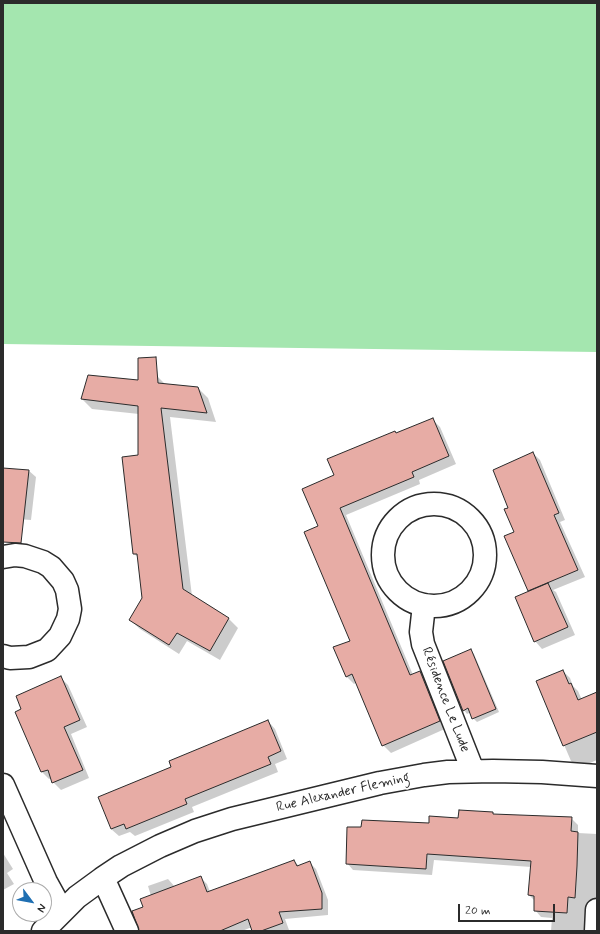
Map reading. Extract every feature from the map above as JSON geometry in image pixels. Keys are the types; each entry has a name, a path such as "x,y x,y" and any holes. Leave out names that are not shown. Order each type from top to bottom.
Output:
{"street":[{"path":"424,505 441,505 464,513 476,525 483,539 485,555 483,572 475,586 463,597 452,603 440,606 424,605 416,603 402,594 391,582 387,575 384,559 385,543 391,527 399,518 409,511 424,505"},
{"path":"3,557 15,555 25,556 34,558 51,567 65,586 70,609 60,636 47,650 29,657 10,658 3,656"},
{"name":"Résidence Le Lude","path":"424,605 421,632 423,644 473,771"},
{"name":"Rue Alexander Fleming","path":"43,931 77,897 103,878 138,856 195,831 232,819 380,783 424,775 473,771 542,772 597,776"},
{"path":"3,785 49,889 62,911"},
{"path":"103,878 127,931"},
{"path":"596,931 597,910"}],"green space":[{"path":"3,3 597,3 597,352 3,344"}],"building":[{"path":"156,357 158,383 198,387 207,413 161,408 183,589 229,618 210,651 177,633 169,645 129,620 142,598 137,554 133,554 122,457 138,455 138,406 81,399 88,375 138,380 138,358"},
{"path":"433,418 449,456 412,472 414,477 340,508 410,675 420,671 440,721 382,746 352,674 346,677 333,647 350,641 304,532 318,526 302,489 334,475 327,459 395,431 396,433"},
{"path":"533,452 559,513 554,515 578,570 528,591 504,536 514,532 504,509 508,508 493,470"},
{"path":"3,468 29,470 21,543 3,542"},
{"path":"548,583 568,627 534,642 515,597"},
{"path":"471,649 496,709 472,719 468,708 463,711 443,661"},
{"path":"563,670 569,684 571,683 578,700 597,692 597,732 563,746 536,681"},
{"path":"61,676 80,720 64,727 83,770 52,783 48,770 41,772 15,712 21,709 16,696"},
{"path":"268,720 281,751 268,757 271,764 185,799 187,804 126,829 124,824 111,829 98,797 171,767 169,761"},
{"path":"459,810 493,812 493,814 572,817 571,831 578,832 577,866 575,898 568,897 567,913 534,911 534,896 528,895 531,861 427,854 426,869 346,864 347,827 361,827 362,820 429,823 429,816 458,818"},
{"path":"294,860 297,866 310,861 322,893 322,909 279,912 283,923 261,931 252,931 248,919 220,931 139,931 132,911 143,907 140,899 201,876 207,892"}]}
